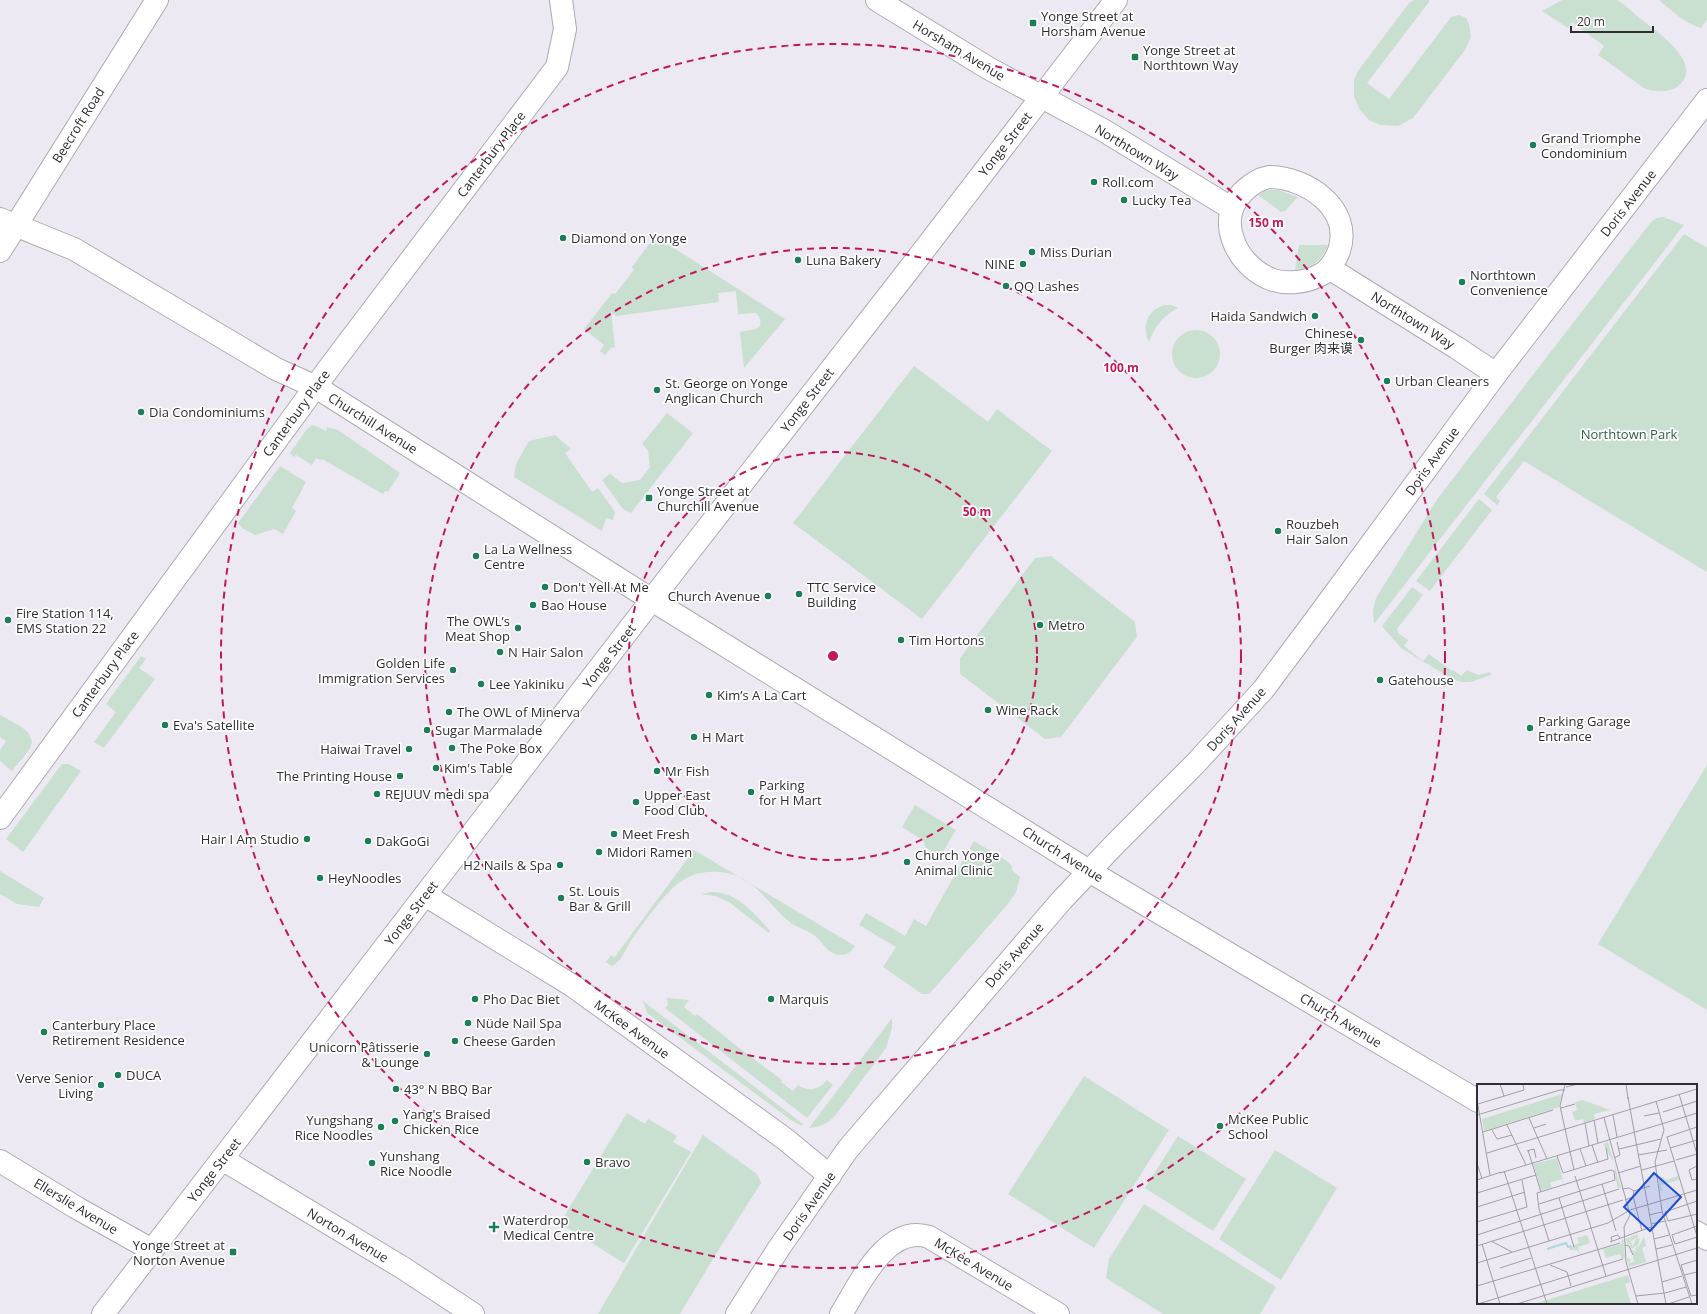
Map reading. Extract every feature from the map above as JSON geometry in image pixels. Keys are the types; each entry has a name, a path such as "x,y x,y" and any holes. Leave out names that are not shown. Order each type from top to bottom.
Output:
{"street":[{"name":"Beecroft Road","path":"0,251 8,222 157,0"},
{"name":"Canterbury Place","path":"0,818 316,387 557,67 565,29 561,0"},
{"name":"Horsham Avenue","path":"877,0 988,68 1041,98"},
{"name":"Yonge Street","path":"103,1314 1116,0"},
{"name":"Northtown Way","path":"1041,98 1103,130 1231,208"},
{"name":"Doris Avenue","path":"737,1314 779,1248 848,1149 1056,907 1114,844 1195,764 1263,690 1496,374 1707,100"},
{"path":"1269,177 1282,178 1297,183 1314,191 1327,200 1341,221 1342,236 1337,256 1329,268 1320,276 1309,280 1298,281 1279,281 1260,274 1248,263 1233,241 1229,226 1231,208 1235,201 1248,187 1262,178 1269,177"},
{"name":"Churchill Avenue","path":"8,222 74,249 276,369 316,387 652,600"},
{"name":"Northtown Way","path":"1329,268 1496,374"},
{"name":"Church Avenue","path":"652,600 1089,871 1477,1100"},
{"name":"McKee Avenue","path":"425,895 573,986 785,1140 830,1176"},
{"name":"Norton Avenue","path":"222,1159 425,1282 473,1314"},
{"name":"Ellerslie Avenue","path":"0,1160 77,1208 152,1250"},
{"path":"1697,1233 1707,1239"},
{"name":"McKee Avenue","path":"841,1314 871,1265 893,1244 912,1234 922,1234 930,1237 1058,1314"}],"green space":[{"path":"1414,0 1429,0 1429,2 1367,83 1389,99 1451,17 1459,15 1466,18 1469,24 1471,37 1465,50 1413,118 1398,126 1381,125 1369,120 1360,110 1354,96 1354,80 1358,71 1409,3"},
{"path":"1562,0 1617,0 1658,32 1676,50 1683,59 1686,69 1685,78 1677,87 1665,91 1656,91 1644,88 1598,55 1604,46 1572,22 1568,28 1542,11"},
{"path":"1659,0 1707,0 1707,19 1701,28 1695,26 1678,16"},
{"path":"1278,190 1298,197 1285,211 1281,212 1258,195 1265,191"},
{"path":"1663,217 1684,225 1374,624 1373,610 1376,598 1438,498 1651,222 1656,218"},
{"name":"Northtown Park","path":"1684,234 1707,248 1707,572 1524,461 1496,497 1500,501 1497,505 1484,494"},
{"path":"655,236 785,319 744,368 740,332 756,329 760,326 760,320 756,313 738,314 736,291 718,293 719,302 616,316 611,312 615,347 611,348 605,355 600,351 604,345 584,329 612,293 615,294 634,270 632,267"},
{"path":"1299,245 1328,245 1315,263 1306,268 1295,270"},
{"path":"1171,305 1178,308 1168,314 1160,322 1149,342 1146,324 1150,314 1159,307"},
{"path":"1191,330 1201,330 1213,337 1220,349 1220,359 1213,371 1201,378 1191,378 1183,374 1176,367 1172,359 1172,349 1176,341 1183,334"},
{"path":"914,366 988,422 997,409 1052,451 922,619 793,523"},
{"path":"667,413 693,433 631,513 623,509 602,480 610,474 622,483 640,480 650,467 648,450 642,444"},
{"path":"313,425 326,431 327,427 338,430 400,473 388,492 385,491 383,494 322,459 316,458 312,465 296,455 294,457 290,453 307,429"},
{"path":"555,435 571,449 565,453 592,492 598,488 615,512 613,520 606,518 602,531 514,477 516,464 529,441"},
{"path":"280,466 306,482 292,508 296,511 283,534 274,529 255,535 242,528 238,523"},
{"path":"1479,499 1492,510 1430,591 1416,581"},
{"path":"1051,556 1135,622 1137,637 1061,737 1045,739 960,674 960,658 1035,558"},
{"path":"1412,587 1423,595 1397,629 1398,633 1408,640 1404,646 1423,661 1429,654 1461,676 1467,670 1478,675 1490,672 1491,675 1470,682 1462,682 1452,679 1401,648 1382,626"},
{"path":"141,656 146,659 139,668 155,679 104,748 94,742 116,712 106,704"},
{"path":"0,715 16,723 30,735 32,740 30,749 12,771 0,761 0,750 6,741 0,737"},
{"path":"62,764 69,764 81,771 23,852 6,839"},
{"path":"1707,765 1707,1010 1598,944"},
{"path":"915,805 956,830 940,857 925,847 924,841 902,827"},
{"path":"974,841 1007,861 1012,866 1012,870 1020,877 1016,892 1007,905 931,992 928,994 922,994 883,967 896,947 859,925 866,913 905,936 914,919 926,926"},
{"path":"694,850 739,877 727,873 704,872 685,878 670,891 655,908 637,931 624,954 618,961 612,966 606,962 611,955 614,958"},
{"path":"0,871 44,898 39,907 17,904 0,894"},
{"path":"750,883 855,946 852,950 842,955 831,952 812,934 791,923"},
{"path":"711,892 729,895 737,899 751,910 770,931 769,933 729,902 715,896 701,894"},
{"path":"667,998 689,1000 684,1007 695,1016 697,1014 782,1080 781,1082 793,1091 798,1085 806,1089 814,1089 821,1086 827,1080 833,1085 807,1118 665,1008 668,1005"},
{"path":"643,1001 803,1124 802,1126 791,1120 647,1013"},
{"path":"892,1018 892,1028 886,1048 835,1116 823,1125 809,1128"},
{"path":"1084,1076 1169,1130 1094,1248 1008,1194"},
{"path":"627,1113 645,1124 648,1119 677,1136 673,1142 691,1152 624,1263 560,1223"},
{"path":"703,1135 757,1174 761,1183 680,1314 598,1314"},
{"path":"1178,1136 1246,1179 1213,1231 1145,1188"},
{"path":"1275,1150 1337,1188 1281,1280 1219,1239"},
{"path":"1144,1204 1276,1287 1260,1314 1163,1314 1106,1278 1109,1259"}],"place":[{"name":"Yonge Street at Horsham Avenue","path":"1033,23"},
{"name":"Yonge Street at Northtown Way","path":"1135,57"},
{"name":"Grand Triomphe Condominium","path":"1533,145"},
{"name":"Roll.com","path":"1094,182"},
{"name":"Lucky Tea","path":"1124,200"},
{"name":"Diamond on Yonge","path":"563,238"},
{"name":"Miss Durian","path":"1032,252"},
{"name":"Luna Bakery","path":"798,260"},
{"name":"NINE","path":"1023,264"},
{"name":"Northtown Convenience","path":"1462,282"},
{"name":"QQ Lashes","path":"1006,286"},
{"name":"Haida Sandwich","path":"1315,316"},
{"name":"Chinese Burger 肉来谟","path":"1361,340"},
{"name":"Urban Cleaners","path":"1387,381"},
{"name":"St. George on Yonge Anglican Church","path":"657,390"},
{"name":"Dia Condominiums","path":"141,412"},
{"name":"Yonge Street at Churchill Avenue","path":"649,498"},
{"name":"Rouzbeh Hair Salon","path":"1278,531"},
{"name":"La La Wellness Centre","path":"476,556"},
{"name":"Don't Yell At Me","path":"545,587"},
{"name":"TTC Service Building","path":"799,594"},
{"name":"Church Avenue","path":"768,596"},
{"name":"Bao House","path":"533,605"},
{"name":"Fire Station 114, EMS Station 22","path":"8,620"},
{"name":"Metro","path":"1040,625"},
{"name":"The OWL’s Meat Shop","path":"518,628"},
{"name":"Tim Hortons","path":"901,640"},
{"name":"N Hair Salon","path":"500,652"},
{"name":"Golden Life Immigration Services","path":"453,670"},
{"name":"Gatehouse","path":"1380,680"},
{"name":"Lee Yakiniku","path":"481,684"},
{"name":"Kim’s A La Cart","path":"709,695"},
{"name":"Wine Rack","path":"988,710"},
{"name":"The OWL of Minerva","path":"449,712"},
{"name":"Eva's Satellite","path":"165,725"},
{"name":"Parking Garage Entrance","path":"1530,728"},
{"name":"Sugar Marmalade","path":"427,730"},
{"name":"H Mart","path":"694,737"},
{"name":"The Poke Box","path":"452,748"},
{"name":"Haiwai Travel","path":"409,749"},
{"name":"Kim's Table","path":"436,768"},
{"name":"Mr Fish","path":"657,771"},
{"name":"The Printing House","path":"400,776"},
{"name":"Parking for H Mart","path":"751,792"},
{"name":"REJUUV medi spa","path":"377,794"},
{"name":"Upper East Food Club","path":"636,802"},
{"name":"Meet Fresh","path":"614,834"},
{"name":"Hair I Am Studio","path":"307,839"},
{"name":"DakGoGi","path":"368,841"},
{"name":"Midori Ramen","path":"599,852"},
{"name":"Church Yonge Animal Clinic","path":"907,862"},
{"name":"H2 Nails & Spa","path":"560,865"},
{"name":"HeyNoodles","path":"320,878"},
{"name":"St. Louis Bar & Grill","path":"561,898"},
{"name":"Pho Dac Biet","path":"475,999"},
{"name":"Marquis","path":"771,999"},
{"name":"Nüde Nail Spa","path":"468,1023"},
{"name":"Canterbury Place Retirement Residence","path":"44,1032"},
{"name":"Cheese Garden","path":"455,1041"},
{"name":"Unicorn Pâtisserie & Lounge","path":"427,1054"},
{"name":"DUCA","path":"118,1075"},
{"name":"Verve Senior Living","path":"101,1085"},
{"name":"43° N BBQ Bar","path":"396,1089"},
{"name":"Yang's Braised Chicken Rice","path":"395,1121"},
{"name":"McKee Public School","path":"1220,1126"},
{"name":"Yungshang Rice Noodles","path":"381,1127"},
{"name":"Bravo","path":"587,1162"},
{"name":"Yunshang Rice Noodle","path":"372,1163"},
{"name":"Waterdrop Medical Centre","path":"494,1227"},
{"name":"Yonge Street at Norton Avenue","path":"233,1252"}]}
